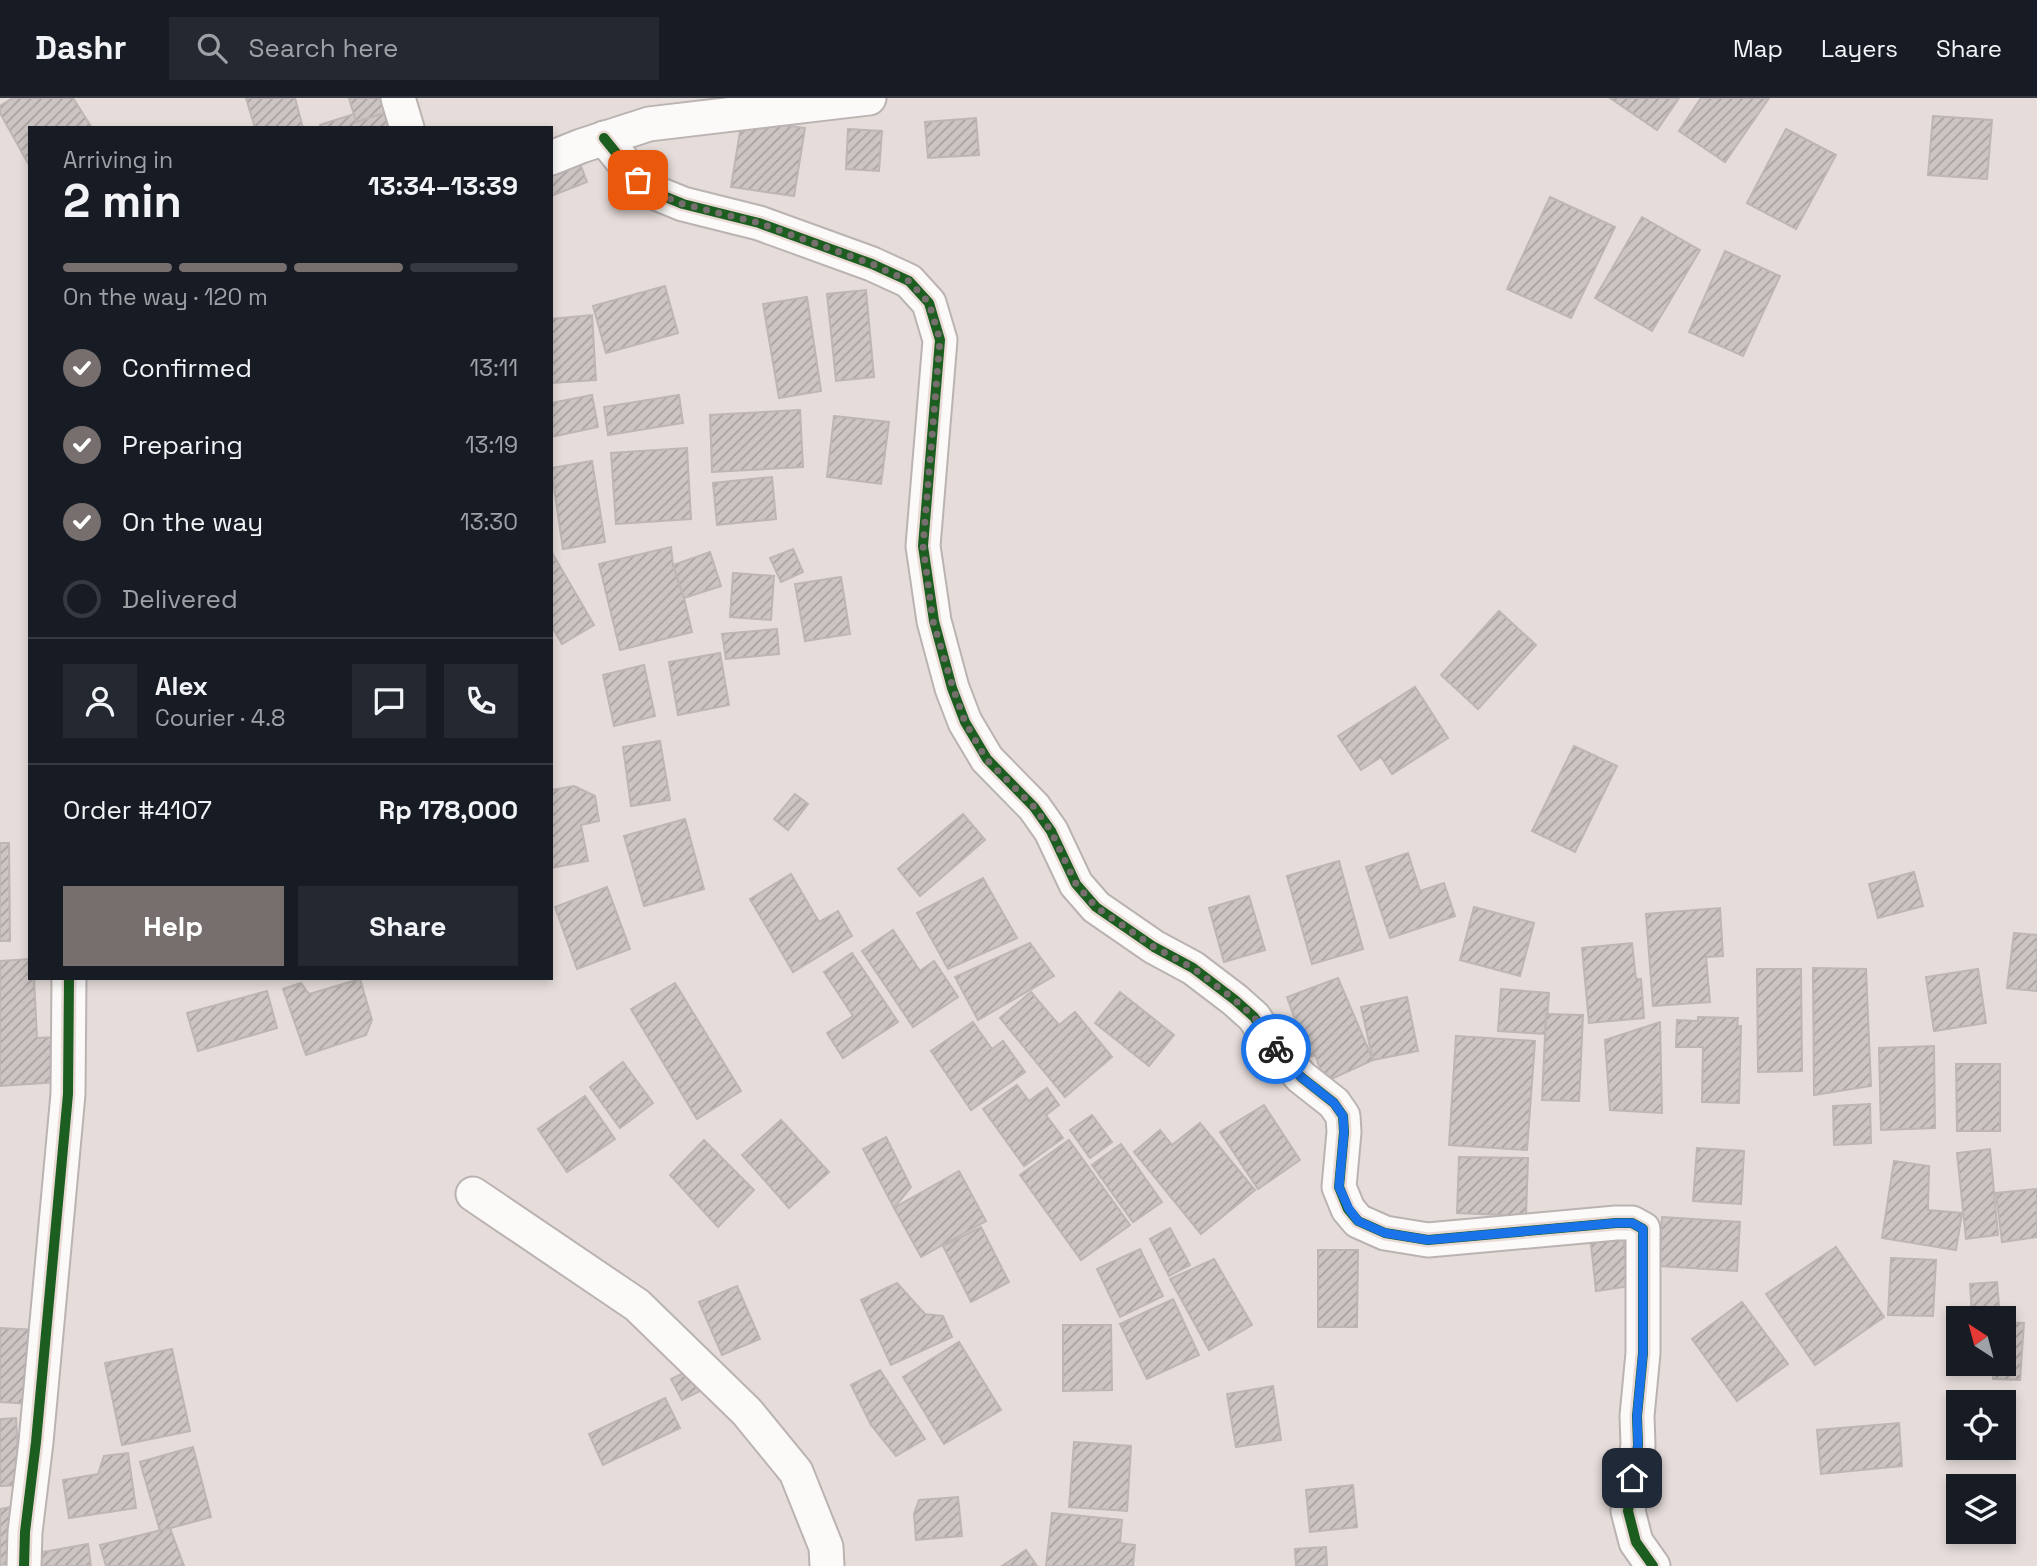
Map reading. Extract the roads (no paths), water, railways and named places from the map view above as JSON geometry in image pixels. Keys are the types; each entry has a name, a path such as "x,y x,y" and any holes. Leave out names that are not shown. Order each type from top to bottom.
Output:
{"street":[{"path":"398,98 406,126"},
{"path":"553,157 649,124 869,98"},
{"path":"604,138 638,180 656,193 683,204 759,223 872,264 909,281 929,303 940,340 923,546 933,621 965,722 986,759 1034,807 1051,831 1076,884 1096,907 1154,947 1193,968 1235,1000 1254,1017 1274,1047 1301,1077 1334,1103 1343,1116 1344,1132 1339,1187 1358,1221 1385,1233 1428,1240 1616,1223 1632,1223 1643,1229 1643,1353 1637,1416 1638,1445 1628,1511 1636,1542 1653,1566"},
{"path":"24,1566 25,1532 36,1442 68,1094 69,980"},
{"path":"473,1194 637,1305 747,1412 796,1472 827,1548 827,1566"}]}
